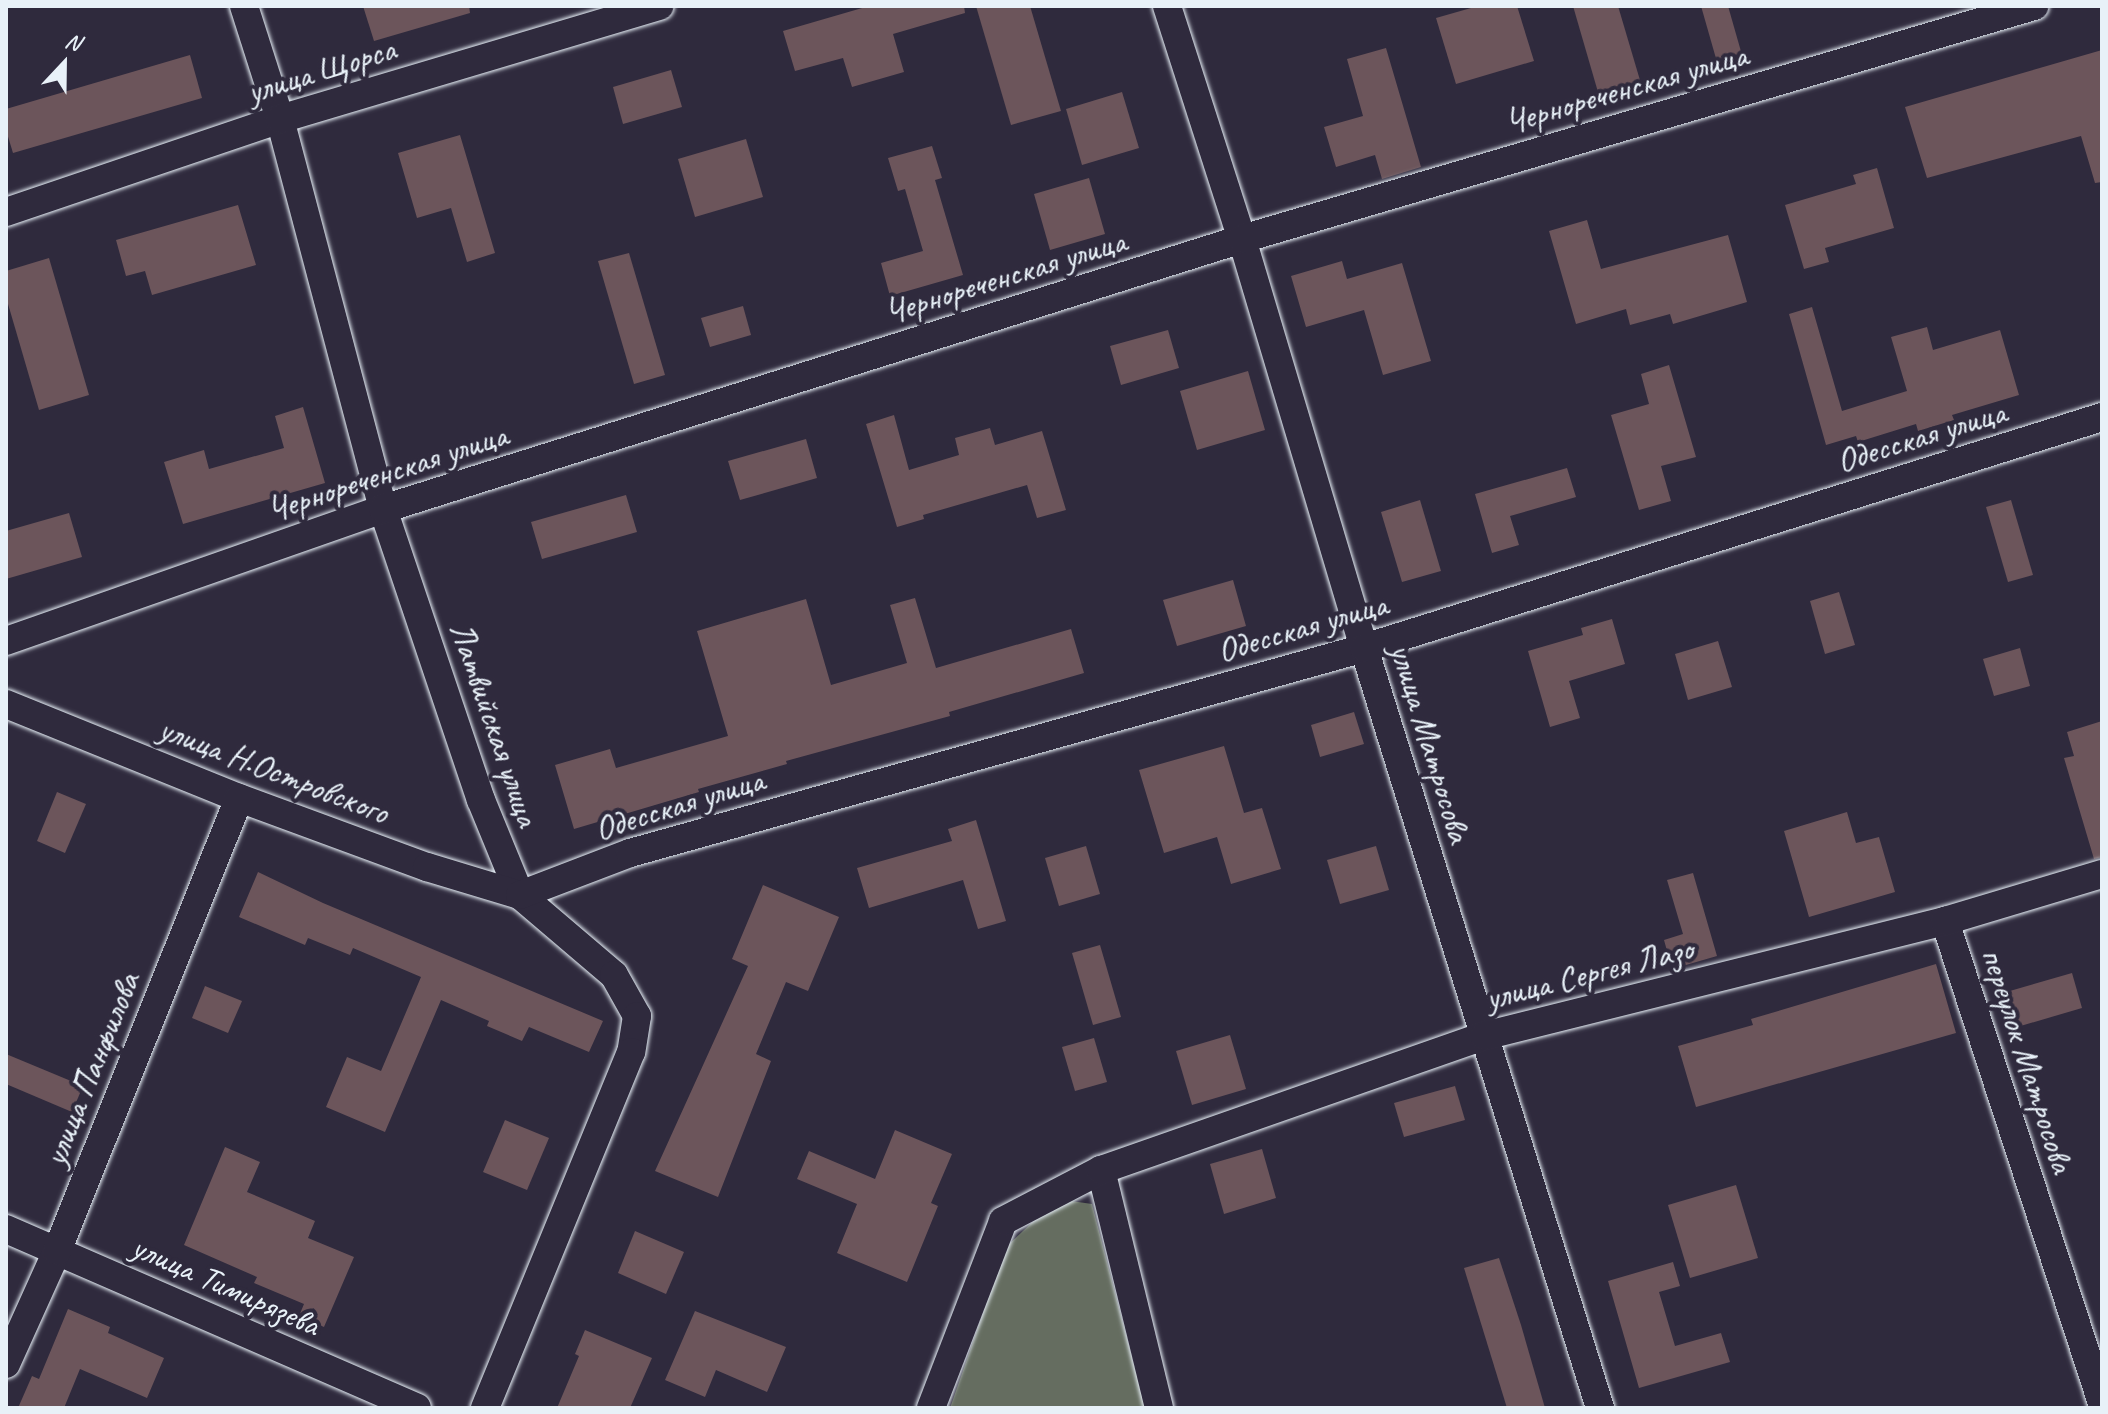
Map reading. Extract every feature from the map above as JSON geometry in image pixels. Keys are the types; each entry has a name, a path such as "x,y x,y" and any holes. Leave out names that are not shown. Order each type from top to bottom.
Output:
{"street":[{"name":"Латвийская улица","path":"244,6 280,119 383,509 481,800 520,895 614,975 637,1016 631,1052 485,1408"},
{"name":"улица Щорса","path":"6,212 280,119 660,6"},
{"name":"улица Матросова","path":"1167,6 1242,239 1364,648 1600,1408"},
{"name":"Чернореченская улица","path":"6,641 383,509 1242,239 2034,6"},
{"name":"Одесская улица","path":"520,895 630,853 1364,648 2102,417"},
{"name":"улица Н.Островского","path":"6,704 239,798 427,867 520,895"},
{"name":"улица Панфилова","path":"6,1364 57,1251 239,798"},
{"name":"улица Сергея Лазо","path":"931,1408 1003,1221 1101,1170 1484,1036 1945,921 2102,874"},
{"name":"переулок Матросова","path":"1945,921 2102,1403"},
{"path":"1101,1170 1159,1408"},
{"name":"улица Тимирязева","path":"6,1229 417,1408"}],"green space":[{"path":"1057,1199 1092,1204 1145,1408 950,1408 1006,1247"}],"building":[{"path":"363,6 469,6 470,13 374,41"},
{"path":"869,6 964,6 965,13 893,34 904,72 852,87 843,58 795,71 783,31"},
{"path":"976,6 1030,6 1061,111 1011,125"},
{"path":"1478,6 1517,6 1534,61 1456,84 1436,18"},
{"path":"1573,6 1618,6 1642,87 1600,99"},
{"path":"1701,6 1728,6 1742,55 1717,62"},
{"path":"1386,48 1421,167 1382,179 1375,155 1336,167 1324,127 1363,116 1347,59"},
{"path":"2102,50 2102,182 2095,183 2081,136 1927,178 1905,107"},
{"path":"190,55 202,98 13,153 6,130 6,109"},
{"path":"671,70 682,107 623,124 613,87"},
{"path":"1122,92 1139,148 1082,165 1066,109"},
{"path":"460,135 495,253 467,262 451,208 417,218 398,153"},
{"path":"746,139 763,197 695,217 678,159"},
{"path":"932,146 942,178 935,180 963,275 890,296 881,263 923,251 905,189 898,191 888,158"},
{"path":"1877,168 1894,228 1825,248 1829,262 1804,269 1785,205 1856,184 1853,175"},
{"path":"1089,178 1105,234 1050,250 1034,194"},
{"path":"238,205 256,265 152,295 145,271 126,276 116,240"},
{"path":"1587,220 1601,269 1728,235 1747,302 1673,324 1670,314 1630,325 1626,309 1576,324 1549,231"},
{"path":"629,253 665,375 634,384 598,261"},
{"path":"49,258 89,395 39,410 6,297 6,271"},
{"path":"1342,261 1347,279 1402,263 1431,361 1383,375 1364,310 1306,327 1291,276"},
{"path":"743,306 751,335 710,347 701,318"},
{"path":"1812,307 1842,411 1907,391 1891,337 1927,327 1933,350 2000,330 2019,395 1952,415 1954,420 1918,431 1916,424 1858,442 1856,436 1826,445 1789,314"},
{"path":"1168,330 1179,368 1121,385 1110,346"},
{"path":"1669,365 1696,457 1661,466 1671,501 1639,510 1611,415 1649,404 1641,374"},
{"path":"1248,371 1265,430 1197,450 1180,391"},
{"path":"303,407 325,483 183,524 164,462 204,450 209,469 284,448 275,416"},
{"path":"894,415 909,470 959,455 955,438 990,428 995,445 1042,431 1066,510 1037,518 1027,485 923,515 924,519 897,527 866,424"},
{"path":"806,439 817,478 740,500 728,461"},
{"path":"1567,468 1576,497 1510,516 1519,545 1492,553 1475,494"},
{"path":"626,495 637,532 542,559 531,522"},
{"path":"1420,500 1441,571 1402,582 1381,512"},
{"path":"2011,500 2033,575 2008,582 1986,507"},
{"path":"69,513 82,557 6,579 6,531"},
{"path":"1233,580 1246,626 1177,646 1163,600"},
{"path":"1839,592 1855,645 1825,654 1810,601"},
{"path":"915,598 936,668 1071,629 1084,673 949,712 950,716 786,761 787,764 574,829 555,765 610,749 616,768 728,736 697,631 806,599 831,685 907,663 890,605"},
{"path":"1612,619 1625,664 1569,681 1580,718 1550,727 1528,651 1583,635 1581,628"},
{"path":"1718,641 1732,687 1688,700 1675,654"},
{"path":"2020,648 2030,686 1994,696 1983,659"},
{"path":"1354,712 1364,744 1320,757 1311,725"},
{"path":"2102,721 2102,857 2094,859 2064,758 2074,756 2067,732"},
{"path":"1224,746 1244,813 1262,808 1281,869 1231,884 1217,837 1164,853 1139,770"},
{"path":"57,792 86,804 65,853 37,841"},
{"path":"1847,812 1856,843 1879,837 1895,892 1809,917 1784,831"},
{"path":"976,820 1006,921 978,929 963,880 869,908 857,868 952,841 948,829"},
{"path":"1086,846 1100,894 1059,906 1045,858"},
{"path":"1376,846 1389,890 1340,904 1327,860"},
{"path":"258,872 323,903 603,1021 589,1052 529,1027 522,1041 487,1026 489,1021 441,1000 385,1132 326,1107 347,1057 381,1071 421,977 353,948 350,955 308,938 305,945 239,917"},
{"path":"1693,873 1717,956 1672,969 1664,940 1683,934 1667,880"},
{"path":"763,885 839,917 808,991 786,982 756,1054 771,1061 718,1197 655,1171 748,966 732,959"},
{"path":"1100,945 1121,1017 1093,1025 1072,953"},
{"path":"1936,964 1956,1033 1696,1107 1678,1046 1753,1025 1751,1019"},
{"path":"2072,973 2082,1008 2007,1030 1996,995"},
{"path":"205,986 242,1001 228,1033 192,1018"},
{"path":"1230,1035 1246,1089 1192,1105 1176,1051"},
{"path":"1094,1038 1107,1082 1075,1091 1062,1047"},
{"path":"6,1054 83,1086 72,1112 6,1084"},
{"path":"1455,1086 1465,1120 1404,1137 1394,1103"},
{"path":"505,1120 549,1138 527,1190 483,1172"},
{"path":"895,1130 952,1154 931,1203 938,1206 907,1282 837,1253 857,1204 797,1179 809,1151 875,1179"},
{"path":"225,1147 260,1162 247,1192 315,1221 308,1238 354,1257 324,1327 299,1316 304,1304 254,1283 257,1277 184,1245"},
{"path":"1262,1149 1276,1198 1224,1214 1210,1164"},
{"path":"1736,1185 1758,1258 1690,1278 1668,1205"},
{"path":"635,1231 684,1252 666,1294 618,1273"},
{"path":"1499,1258 1545,1408 1507,1408 1464,1268"},
{"path":"1673,1262 1680,1286 1659,1292 1675,1346 1721,1333 1730,1362 1639,1388 1608,1281"},
{"path":"68,1309 110,1327 108,1333 164,1358 147,1398 80,1369 64,1408 18,1408 32,1376 39,1379"},
{"path":"695,1311 786,1347 767,1392 716,1370 705,1397 665,1380"},
{"path":"585,1330 652,1358 630,1408 557,1408 579,1356 575,1354"}]}
